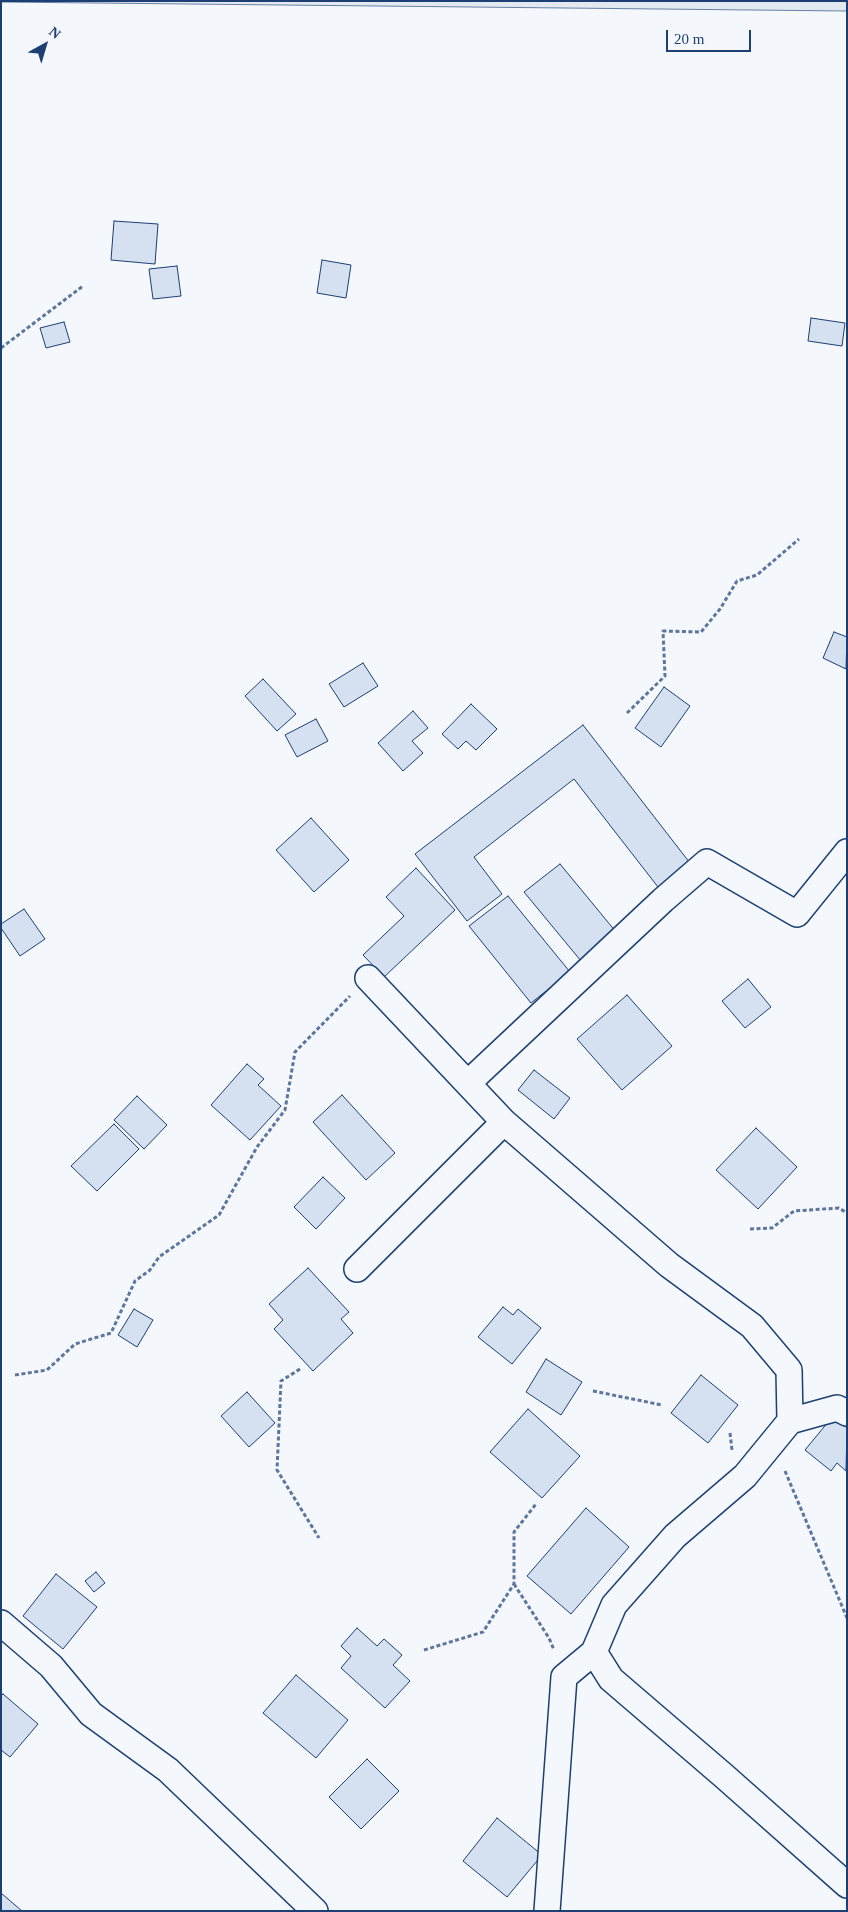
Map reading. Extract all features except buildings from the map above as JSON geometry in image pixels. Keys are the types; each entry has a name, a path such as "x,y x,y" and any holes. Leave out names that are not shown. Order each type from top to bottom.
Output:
{"street":[{"path":"468,1083 663,900 708,862 797,914 847,852"},
{"path":"368,978 504,1122 669,1265 752,1326 789,1370 790,1421"},
{"path":"357,1269 504,1122"},
{"path":"547,1911 564,1677 594,1652 614,1605 675,1536 745,1476 790,1421 836,1408 847,1413"},
{"path":"1,1623 50,1666 91,1714 168,1770 315,1911"},
{"path":"594,1652 611,1679 847,1885"}],"path":[{"path":"1,348 83,286"},
{"path":"627,713 665,676 663,631 701,632 720,609 737,581 757,575 799,539"},
{"path":"15,1375 47,1370 76,1344 111,1332 135,1281 150,1270 159,1257 219,1215 257,1147 285,1110 296,1052 368,978"},
{"path":"750,1229 772,1228 794,1211 839,1208 847,1213"},
{"path":"300,1370 281,1381 277,1470 319,1538"},
{"path":"593,1391 662,1405"},
{"path":"763,1453 785,1470 847,1618"},
{"path":"424,1650 483,1632 514,1584 514,1532 536,1504"},
{"path":"514,1584 549,1638 564,1677"}],"shaded area":[{"path":"847,1 847,11 1,2"}]}
